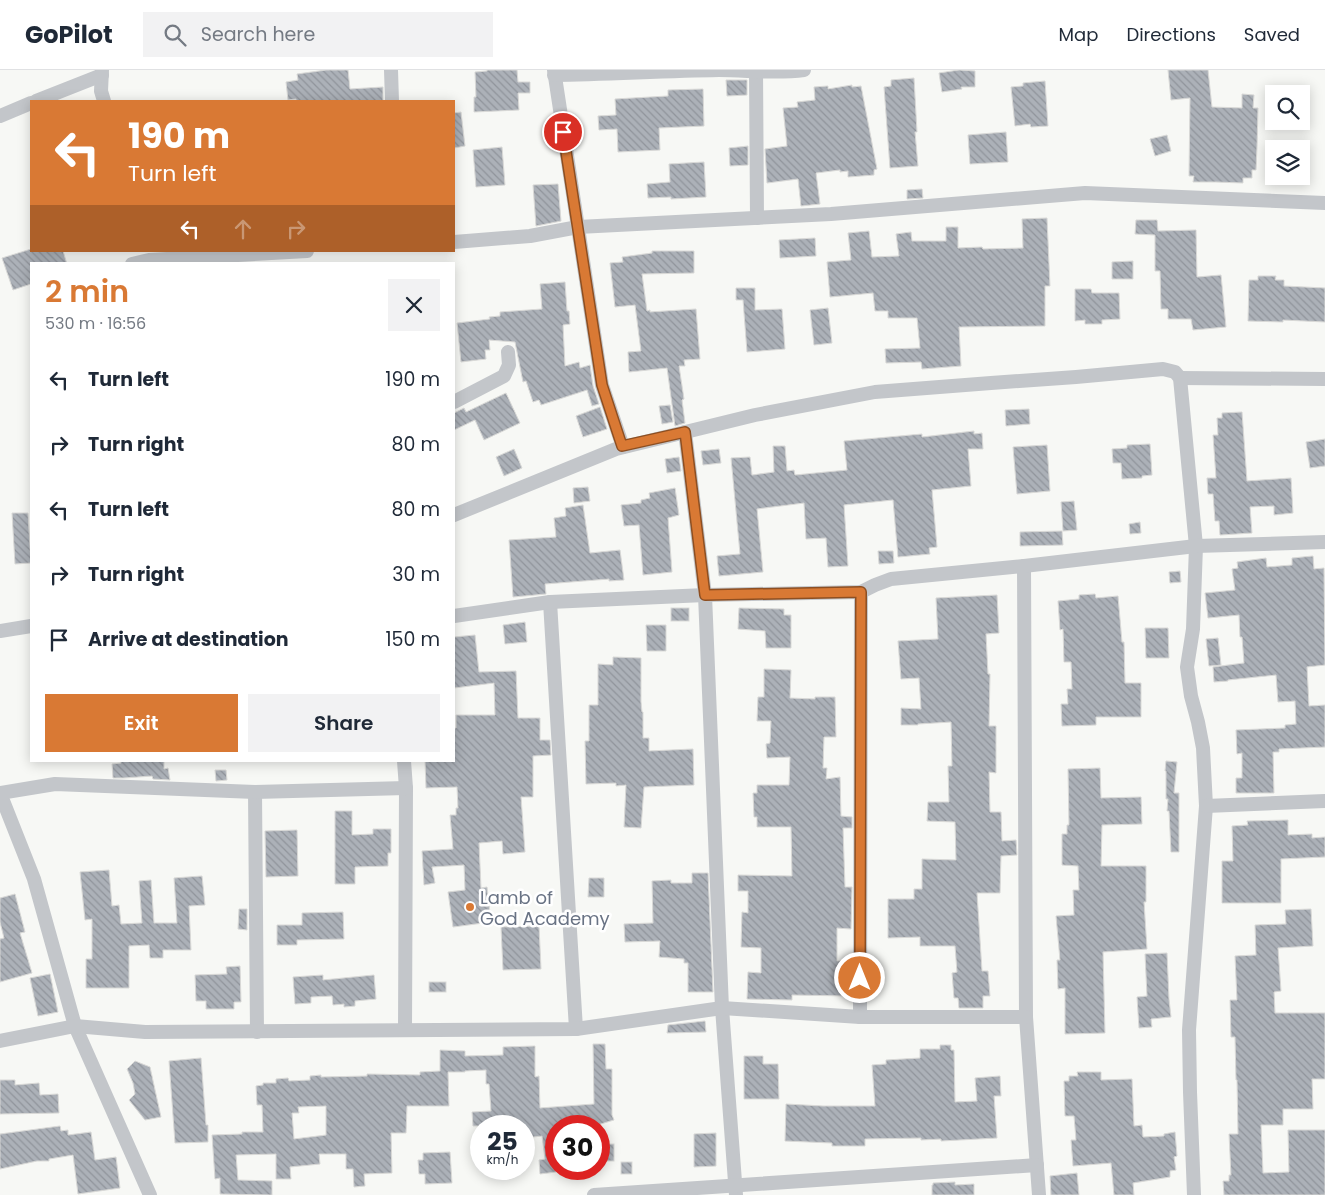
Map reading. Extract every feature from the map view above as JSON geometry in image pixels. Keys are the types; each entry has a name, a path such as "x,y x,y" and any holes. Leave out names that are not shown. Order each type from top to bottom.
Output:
{"street":[{"path":"391,70 392,100"},
{"path":"622,446 602,385 554,73 804,70"},
{"path":"757,71 757,218"},
{"path":"38,100 102,73 101,91 104,100"},
{"path":"0,116 30,103"},
{"path":"455,242 530,236 578,227 831,214 1085,193 1325,203"},
{"path":"136,262 148,256 274,252"},
{"path":"455,401 504,376 509,366 508,352"},
{"path":"455,516 622,446 755,415 875,392 1163,369 1175,372 1180,378 1196,546 1193,629 1187,667 1191,696 1203,748 1206,806 1189,1030 1194,1195"},
{"path":"1180,378 1325,379"},
{"path":"685,432 705,595 722,1008 735,1190"},
{"path":"455,616 550,602 705,595 861,592 892,579 1196,546 1325,542"},
{"path":"1024,566 1026,1017 1039,1195"},
{"path":"860,1017 861,592"},
{"path":"550,602 576,1029"},
{"path":"0,630 30,626"},
{"path":"404,762 406,788 405,1030"},
{"path":"150,1195 75,1026 34,879 0,793 55,784 255,792 406,788"},
{"path":"255,792 257,1032"},
{"path":"1206,806 1325,801"},
{"path":"0,1041 75,1026 145,1032 576,1029 722,1008 860,1017 1026,1017"},
{"path":"594,1195 735,1190 1037,1165"}],"building":[{"path":"326,70 348,70 350,89 383,87 383,100 288,100 286,82 298,80 297,74"},
{"path":"517,70 518,82 530,82 530,93 518,93 519,110 474,112 474,97 476,97 475,72"},
{"path":"959,70 975,71 975,87 961,87 962,89 942,92 939,73"},
{"path":"1168,70 1208,70 1212,107 1242,108 1242,94 1254,95 1253,108 1258,108 1256,170 1252,170 1252,178 1243,178 1243,183 1193,182 1194,176 1189,176 1190,98 1171,100"},
{"path":"914,78 918,166 890,168 884,87 891,86 891,80"},
{"path":"726,80 747,80 747,95 727,96"},
{"path":"1045,81 1048,126 1031,127 1030,124 1015,126 1011,87 1023,86 1023,83"},
{"path":"852,85 852,87 861,86 877,169 874,170 874,175 848,177 848,171 840,172 840,170 816,173 820,204 801,206 798,179 767,183 765,149 787,146 783,108 798,107 797,102 815,100 814,87 828,86 828,89"},
{"path":"703,89 704,126 659,128 660,150 618,152 617,129 599,130 598,116 616,115 615,99 668,96 668,90"},
{"path":"461,112 465,146 455,148 455,113"},
{"path":"1006,132 1008,162 970,164 968,135"},
{"path":"1167,135 1171,151 1155,156 1150,139"},
{"path":"748,146 748,165 730,166 729,148"},
{"path":"502,147 505,185 476,187 473,150"},
{"path":"704,162 706,197 648,198 647,184 670,182 669,164"},
{"path":"558,184 561,221 536,226 533,185"},
{"path":"922,189 923,198 907,199 907,190"},
{"path":"1047,218 1050,286 1045,286 1045,326 959,327 961,366 922,369 921,362 886,363 885,349 920,348 917,318 888,318 888,311 875,311 873,293 830,297 827,262 851,260 848,233 869,231 872,257 899,256 896,234 911,232 912,241 946,241 946,227 958,227 958,248 1023,248 1022,219"},
{"path":"1136,220 1157,220 1158,231 1196,230 1197,277 1221,275 1226,327 1193,330 1191,319 1168,319 1168,309 1161,309 1160,271 1155,271 1155,235 1135,234"},
{"path":"815,238 816,256 780,258 779,240"},
{"path":"30,249 30,252 63,252 66,262 30,262 30,284 13,290 2,258"},
{"path":"652,251 694,251 694,273 642,274 647,311 696,309 700,359 684,360 685,366 679,366 684,399 682,400 685,423 675,426 667,368 629,372 628,352 641,351 635,305 615,307 610,263 623,262 622,257 652,253"},
{"path":"1133,261 1133,279 1112,279 1112,262"},
{"path":"1258,276 1276,276 1275,280 1284,280 1284,286 1325,288 1325,322 1248,321 1249,280 1258,280"},
{"path":"565,282 570,324 563,325 565,366 579,362 580,368 590,365 593,386 599,404 592,406 587,390 541,405 539,400 533,402 526,381 523,382 515,342 489,340 490,350 485,350 486,359 461,362 457,323 490,319 489,317 500,316 500,312 542,309 540,284"},
{"path":"736,288 755,288 755,310 782,309 785,349 747,352 743,300 736,300"},
{"path":"1075,289 1091,289 1092,293 1119,293 1120,319 1102,320 1102,324 1085,324 1085,320 1075,321"},
{"path":"828,308 832,343 814,345 810,310"},
{"path":"506,393 520,423 484,440 475,420 455,430 455,412 464,408 466,412"},
{"path":"670,405 673,422 662,424 659,406"},
{"path":"600,407 607,429 583,437 576,416"},
{"path":"1029,409 1030,424 1006,426 1005,410"},
{"path":"1242,412 1247,481 1291,478 1293,513 1274,515 1274,506 1250,507 1252,533 1220,535 1219,521 1215,521 1213,494 1208,494 1207,478 1216,478 1213,435 1218,435 1217,418 1222,418 1222,413"},
{"path":"974,431 974,434 982,433 983,449 968,449 971,486 932,490 937,547 929,548 930,554 898,557 893,500 844,505 848,566 828,567 826,538 806,539 804,503 757,509 763,572 719,576 717,556 740,554 731,458 750,457 752,475 774,472 773,446 785,446 787,471 794,470 795,475 847,470 844,441 922,434 922,437"},
{"path":"1325,439 1325,466 1310,468 1306,442"},
{"path":"1150,444 1152,475 1142,476 1142,478 1122,479 1121,463 1113,463 1112,449 1127,448 1127,445"},
{"path":"1047,445 1050,491 1017,494 1013,447"},
{"path":"514,449 522,468 504,476 496,457"},
{"path":"719,449 721,463 703,465 701,451"},
{"path":"679,457 681,471 667,473 665,459"},
{"path":"588,487 590,501 574,503 573,488"},
{"path":"675,488 679,515 668,518 672,572 643,575 639,525 624,526 621,505 641,503 641,500 650,498 649,493"},
{"path":"1074,501 1077,530 1063,531 1061,502"},
{"path":"583,505 590,553 620,550 624,580 609,581 609,579 545,584 546,594 513,597 509,540 556,537 554,518 566,516 565,508"},
{"path":"12,513 28,513 30,563 15,564"},
{"path":"1140,522 1141,533 1130,534 1129,524"},
{"path":"1062,531 1063,545 1020,546 1020,532"},
{"path":"878,551 893,551 894,563 879,564"},
{"path":"1313,556 1314,569 1324,568 1325,665 1307,667 1309,706 1325,705 1325,747 1279,749 1279,752 1273,752 1274,793 1236,793 1236,778 1242,778 1242,753 1237,754 1236,730 1285,728 1285,725 1296,724 1295,701 1278,702 1276,675 1214,682 1213,667 1244,663 1242,637 1240,637 1239,615 1208,618 1205,593 1235,590 1232,569 1238,568 1237,562 1266,558 1267,567 1292,565 1292,558"},
{"path":"1180,571 1181,582 1170,583 1169,572"},
{"path":"1095,594 1096,598 1118,596 1122,642 1124,642 1125,683 1141,683 1141,717 1096,717 1096,725 1062,726 1061,704 1068,704 1067,689 1072,689 1071,662 1064,662 1063,629 1060,630 1058,601 1079,599 1079,595"},
{"path":"997,595 999,633 986,634 988,674 990,674 989,726 996,726 996,773 989,772 990,812 1001,812 1002,841 1016,840 1017,855 1001,856 1000,893 977,893 982,971 988,971 990,996 983,996 983,1008 959,1008 958,998 954,998 952,973 957,972 955,946 920,946 920,937 888,938 888,899 914,899 914,889 922,889 922,859 956,860 955,822 927,821 928,802 949,802 948,766 952,766 951,722 901,725 901,708 921,709 919,678 901,679 898,641 938,639 936,598"},
{"path":"671,608 689,608 689,621 671,621"},
{"path":"739,608 784,609 784,615 791,615 791,648 766,648 765,631 738,629"},
{"path":"525,622 527,642 505,644 503,625"},
{"path":"646,625 666,625 666,651 647,651"},
{"path":"1145,628 1168,628 1169,658 1146,658"},
{"path":"475,635 479,672 516,671 518,718 540,718 540,740 550,740 551,755 533,756 533,797 521,797 525,852 503,854 502,841 479,843 481,888 487,887 491,922 453,927 448,892 465,890 464,865 432,867 435,883 424,885 422,851 453,849 450,815 456,815 456,808 458,808 457,787 426,788 425,762 455,762 456,715 495,715 494,683 455,688 455,637"},
{"path":"1218,638 1221,665 1209,666 1206,639"},
{"path":"613,657 641,658 643,738 649,738 649,751 693,749 694,785 644,787 641,828 624,827 626,785 616,786 616,783 586,784 585,741 589,741 589,705 598,705 598,664 613,665"},
{"path":"764,669 791,670 790,698 815,699 815,697 835,697 836,737 824,737 823,768 827,768 826,779 840,777 841,816 852,817 852,828 843,828 845,887 852,887 851,929 837,928 837,961 849,961 849,996 792,995 792,1000 747,999 748,972 761,973 761,948 741,947 742,912 748,913 748,891 738,891 738,875 792,876 791,827 757,827 757,817 754,817 753,793 757,793 757,785 789,785 790,757 767,758 766,744 770,743 771,721 757,721 758,697 764,697"},
{"path":"1166,761 1177,762 1174,793 1179,793 1179,852 1171,852 1169,811 1167,811 1168,799 1166,799"},
{"path":"164,762 164,769 168,768 170,780 153,779 152,776 113,778 112,764"},
{"path":"1100,768 1101,798 1141,797 1142,824 1102,825 1101,866 1146,866 1146,902 1144,902 1147,949 1103,952 1105,1033 1065,1034 1065,988 1058,989 1057,960 1060,960 1056,916 1074,915 1073,890 1079,890 1078,866 1062,865 1062,834 1067,834 1067,825 1069,825 1068,769"},
{"path":"215,770 226,770 227,780 216,781"},
{"path":"335,811 352,811 352,835 373,834 373,829 391,829 391,853 388,853 388,866 355,867 355,884 335,884"},
{"path":"1288,820 1288,835 1312,834 1312,838 1325,837 1325,857 1281,859 1281,903 1222,903 1222,861 1233,861 1232,826 1248,825 1247,821"},
{"path":"297,830 298,876 266,877 265,831"},
{"path":"109,870 112,906 119,905 121,924 142,923 139,881 151,880 154,923 177,923 174,878 202,876 205,905 189,906 191,950 163,950 163,958 150,958 149,945 129,946 129,988 86,988 86,959 92,959 92,919 85,920 80,872"},
{"path":"692,873 708,873 713,992 688,992 688,963 684,963 684,959 659,957 660,941 625,942 624,924 653,923 652,881 671,880 671,883 692,883"},
{"path":"589,878 604,878 604,897 588,897"},
{"path":"15,894 25,932 20,933 32,973 0,982 0,939 4,938 0,922 0,898"},
{"path":"239,909 247,909 247,930 238,929"},
{"path":"1311,909 1313,946 1278,948 1281,991 1274,992 1275,1013 1325,1013 1325,1079 1312,1079 1313,1109 1283,1109 1283,1125 1261,1125 1263,1173 1289,1172 1288,1130 1325,1130 1325,1195 1224,1195 1223,1181 1229,1181 1229,1175 1231,1175 1229,1134 1238,1134 1235,1037 1231,1037 1230,1000 1237,1000 1235,956 1256,955 1255,925 1286,924 1285,910"},
{"path":"343,912 344,939 297,940 297,945 277,945 277,925 302,925 302,913"},
{"path":"539,926 541,969 503,970 501,927"},
{"path":"1167,953 1171,1017 1151,1019 1152,1027 1139,1028 1137,997 1147,996 1145,954"},
{"path":"240,966 241,1002 234,1002 234,1009 206,1009 206,1001 196,1001 195,975 227,974 226,967"},
{"path":"50,974 58,1012 38,1016 30,978"},
{"path":"323,975 323,980 374,975 376,999 355,1001 355,1006 344,1007 344,1004 333,1005 332,996 311,997 311,1003 295,1004 293,977"},
{"path":"429,982 446,982 446,992 429,992"},
{"path":"705,1021 706,1032 667,1033 668,1025"},
{"path":"593,1044 605,1044 606,1069 612,1069 612,1115 614,1120 610,1121 610,1115 545,1115 545,1159 542,1136 535,1137 535,1115 472,1115 472,1112 491,1111 489,1084 486,1084 486,1070 448,1072 449,1106 407,1106 406,1133 391,1133 392,1173 364,1174 365,1186 354,1187 353,1169 346,1169 346,1154 319,1154 320,1164 290,1167 291,1179 276,1179 276,1154 236,1155 238,1180 272,1181 272,1195 220,1194 220,1178 215,1179 212,1135 263,1132 262,1105 257,1105 256,1086 263,1085 263,1083 276,1083 276,1079 288,1078 289,1081 310,1080 310,1076 321,1075 321,1077 367,1076 367,1074 420,1075 420,1072 440,1071 440,1050 465,1051 465,1056 503,1055 503,1047 535,1046 535,1077 539,1076 540,1108 594,1104","holes":["326,1106 326,1135 294,1139 292,1113 299,1113 298,1107"]},
{"path":"940,1045 951,1045 951,1050 954,1050 955,1102 977,1101 975,1078 1000,1076 1001,1096 994,1096 997,1138 941,1141 941,1139 921,1140 921,1138 865,1139 865,1146 832,1146 832,1143 785,1141 786,1104 875,1106 872,1065 886,1064 886,1060 920,1058 920,1049 940,1049"},
{"path":"744,1056 763,1056 763,1064 778,1064 779,1099 744,1099"},
{"path":"201,1058 208,1142 175,1143 169,1061"},
{"path":"135,1061 150,1067 161,1117 145,1120 129,1100 135,1094 127,1069"},
{"path":"1077,1072 1101,1072 1101,1080 1132,1079 1134,1126 1142,1125 1143,1137 1164,1136 1164,1134 1175,1132 1177,1156 1174,1157 1176,1170 1170,1171 1170,1177 1133,1183 1134,1195 1114,1195 1111,1163 1073,1166 1071,1140 1076,1140 1074,1116 1065,1116 1064,1081 1069,1081 1069,1076 1078,1076"},
{"path":"0,1080 15,1080 15,1085 39,1083 40,1095 58,1094 59,1113 0,1114"},
{"path":"60,1126 61,1131 68,1130 68,1135 91,1132 95,1160 116,1157 120,1188 78,1194 73,1155 0,1169 0,1134"},
{"path":"716,1133 716,1166 694,1167 694,1134"},
{"path":"610,1144 614,1144 614,1161 610,1161"},
{"path":"450,1152 452,1183 425,1184 425,1174 419,1174 418,1160 423,1160 423,1153"},
{"path":"545,1159 545,1173 540,1174 539,1160"},
{"path":"621,1162 632,1162 632,1174 621,1174"},
{"path":"1077,1173 1079,1195 1051,1195 1050,1176"},
{"path":"955,1182 955,1185 974,1184 974,1195 932,1195 933,1183"}],"place":[{"name":"Lamb of God Academy","path":"470,907"}],"route":[{"path":"563,132 602,385 622,446 685,432 705,595 861,592 860,978"}]}
